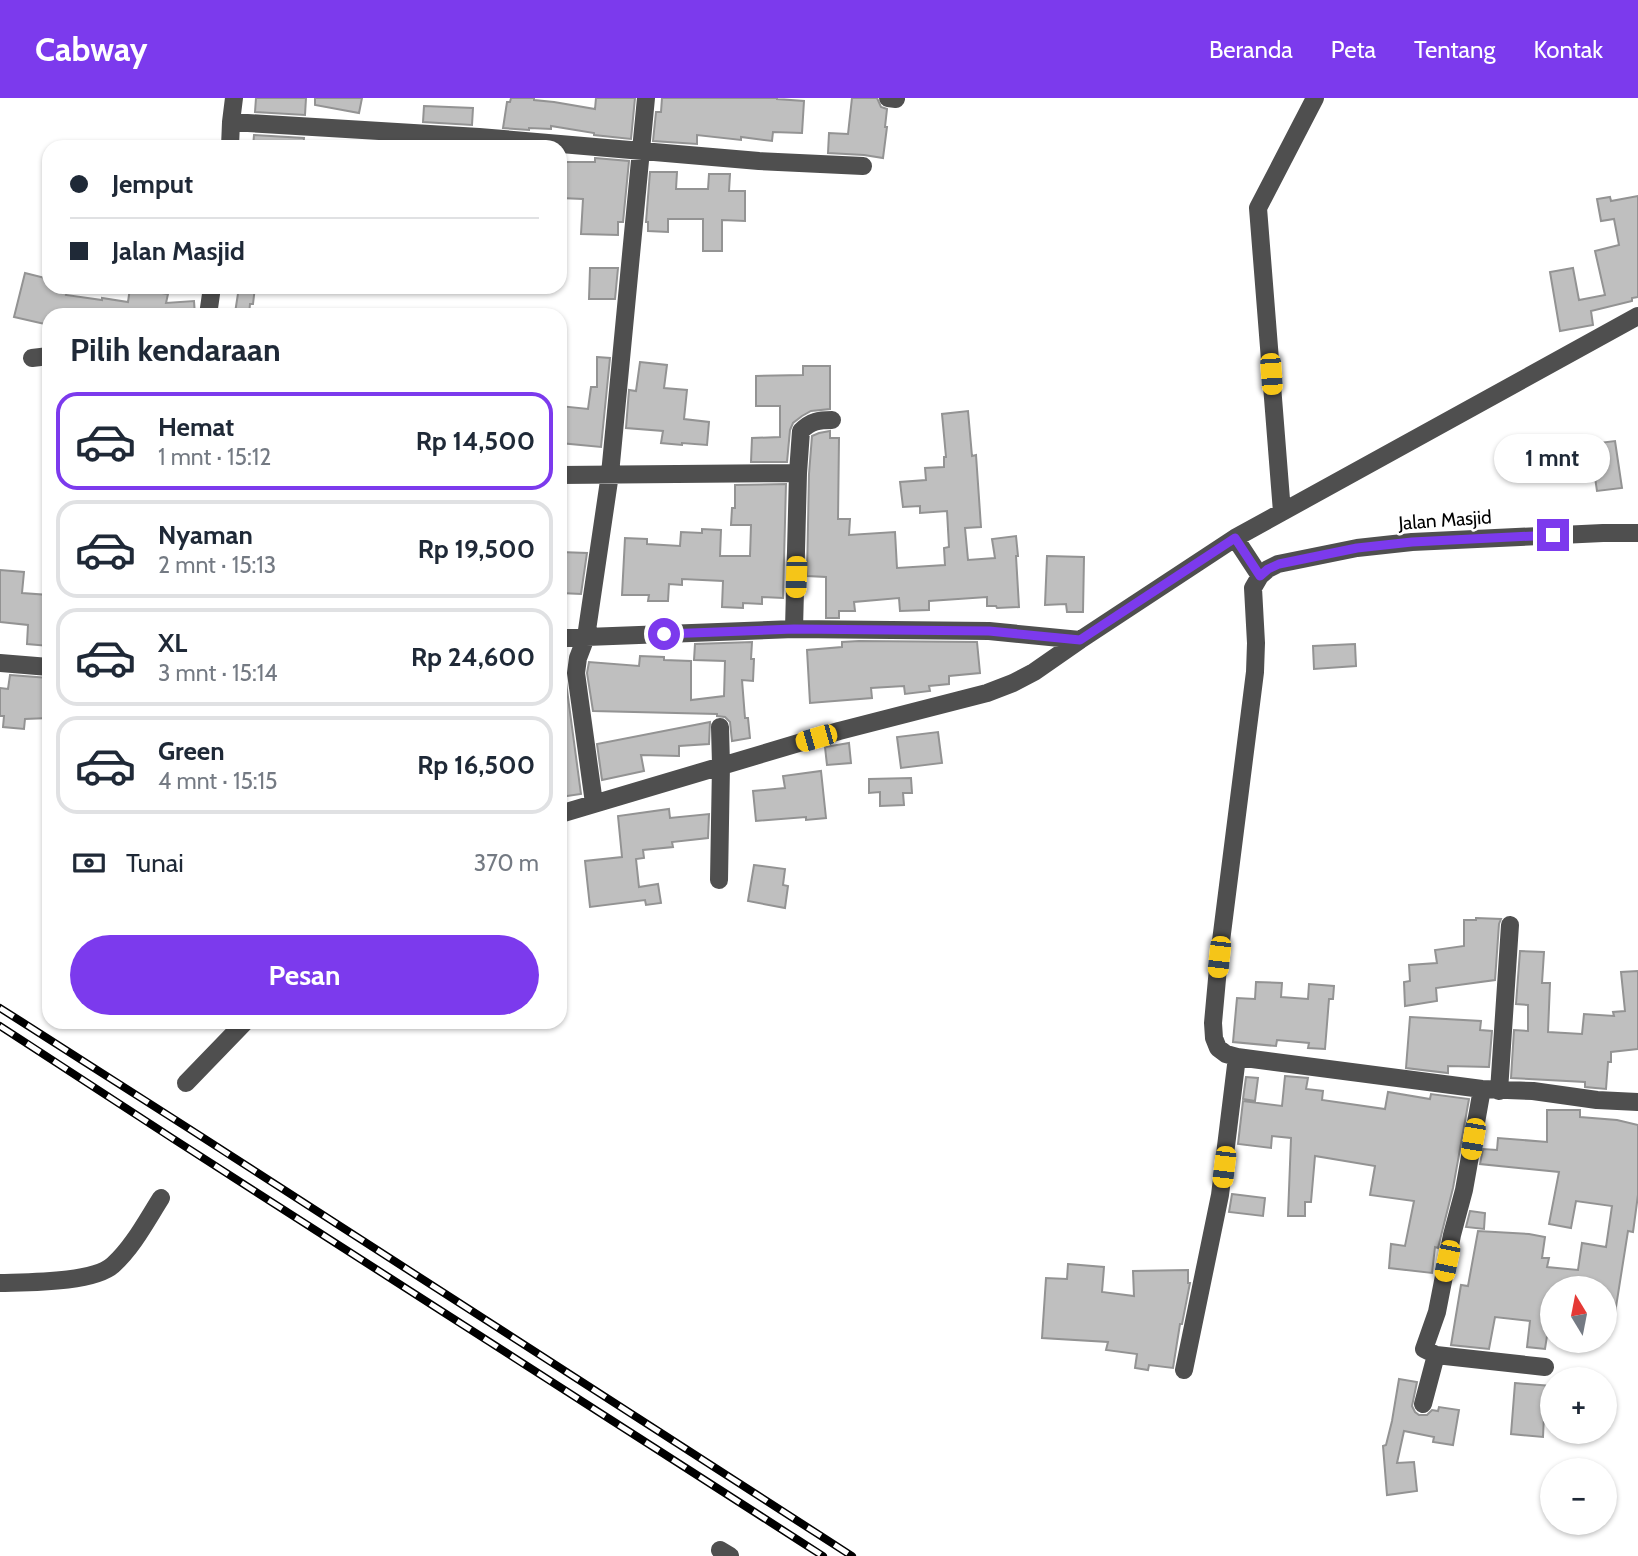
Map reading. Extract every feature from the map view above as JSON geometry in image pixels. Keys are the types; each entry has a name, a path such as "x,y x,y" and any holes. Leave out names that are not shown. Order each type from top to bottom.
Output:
{"street":[{"path":"230,140 234,98"},
{"path":"594,803 576,673 586,637 610,474 646,98"},
{"path":"1282,512 1258,208 1315,98"},
{"path":"231,122 516,140"},
{"path":"567,144 759,161 863,166"},
{"path":"567,812 839,731 987,693 1013,683 1080,640 1241,548 1282,512 1638,316"},
{"path":"794,629 801,431 817,420 832,420"},
{"path":"567,475 798,474"},
{"name":"Jalan Masjid","path":"1260,576 1279,564 1357,548 1412,542 1638,533"},
{"path":"1241,548 1260,576 1253,588 1255,672 1213,1024 1218,1048 1237,1057 1490,1090 1533,1091 1597,1100 1638,1102"},
{"path":"567,638 794,629 989,631 1080,640"},
{"path":"0,663 42,666"},
{"path":"719,880 720,727"},
{"path":"1510,925 1490,1090 1452,1235 1437,1312 1424,1349 1436,1355 1545,1367"},
{"path":"186,1083 238,1029"},
{"path":"1184,1370 1220,1195 1237,1057"},
{"path":"0,1283 86,1277 111,1267 138,1236 161,1198"},
{"path":"1423,1404 1436,1355"}],"building":[{"path":"256,98 306,98 305,115 255,112"},
{"path":"315,98 362,98 359,113 315,105"},
{"path":"511,98 534,98 595,109 596,98 635,98 631,139 551,126 551,129 529,130 503,128 507,102 510,102"},
{"path":"662,98 777,98 804,101 802,133 773,132 772,141 697,135 697,144 653,141 656,112 661,112"},
{"path":"852,98 877,98 881,107 887,109 883,158 828,153 829,133 848,134"},
{"path":"424,106 473,108 472,125 423,122"},
{"path":"254,135 304,138 304,140 254,140"},
{"path":"595,158 629,161 623,222 618,222 618,235 581,234 583,199 567,198 567,162 595,162"},
{"path":"650,172 677,172 676,189 708,189 709,174 730,174 729,191 745,191 745,221 722,220 722,251 703,251 703,219 668,219 668,232 648,231 646,222"},
{"path":"1638,196 1638,297 1632,298 1632,301 1591,311 1593,325 1560,331 1550,272 1573,268 1579,300 1605,295 1595,251 1619,245 1614,219 1601,221 1597,199 1610,197 1611,201"},
{"path":"590,268 618,268 615,299 589,299"},
{"path":"25,273 42,277 42,294 66,294 128,302 129,294 168,294 166,303 194,301 194,308 42,308 42,323 14,317"},
{"path":"238,294 254,294 250,308 236,308"},
{"path":"597,357 610,358 601,447 567,444 567,407 588,409 591,387 597,387"},
{"path":"640,362 667,365 664,388 687,390 684,419 709,422 707,445 661,443 663,431 626,428 629,390 636,391"},
{"path":"803,366 830,366 830,409 811,411 793,423 787,462 751,462 752,438 780,437 780,406 756,406 756,376 803,375"},
{"path":"968,411 972,456 976,455 981,527 965,528 968,560 995,558 992,539 1016,536 1019,607 987,606 987,597 929,601 929,610 900,611 899,598 854,602 855,611 839,611 839,618 826,618 826,577 807,576 812,436 830,431 830,438 839,438 838,519 850,519 849,535 895,532 897,568 945,565 944,548 949,547 947,511 920,513 920,506 903,507 900,482 926,480 925,468 944,467 946,457 942,414"},
{"path":"1615,441 1622,488 1597,491 1590,444"},
{"path":"786,484 783,598 762,597 762,604 743,603 743,608 722,607 723,581 682,579 682,585 669,584 668,601 648,601 649,595 622,595 625,538 647,539 647,544 680,546 681,532 721,530 720,556 750,556 751,525 731,525 732,508 735,508 735,485"},
{"path":"567,552 587,553 581,594 567,593"},
{"path":"1047,556 1084,557 1083,612 1067,612 1066,604 1045,605"},
{"path":"0,570 24,572 22,593 42,594 42,645 27,644 28,625 0,622"},
{"path":"752,642 753,681 742,680 745,718 748,718 750,738 732,741 730,722 717,714 593,711 587,673 589,662 639,666 640,656 691,661 691,700 724,696 725,661 694,660 695,644"},
{"path":"842,642 977,642 980,673 949,676 949,684 929,686 930,691 905,694 904,686 871,688 872,698 810,703 807,650 842,647"},
{"path":"1355,644 1356,666 1314,669 1313,646"},
{"path":"10,675 42,677 42,718 25,719 24,729 3,727 4,716 0,716 0,688 8,689"},
{"path":"567,690 581,794 567,796"},
{"path":"710,722 709,744 679,746 679,756 641,755 644,771 602,780 597,744"},
{"path":"938,732 942,763 901,768 897,737"},
{"path":"849,743 851,763 827,765 825,747"},
{"path":"821,771 826,818 756,821 753,791 785,788 783,776"},
{"path":"911,778 912,793 903,793 904,805 880,806 880,792 869,793 869,779"},
{"path":"669,809 670,818 709,814 708,838 672,842 673,847 643,850 644,858 636,859 639,887 658,884 661,903 646,905 645,900 590,907 585,861 622,857 618,816"},
{"path":"754,865 785,869 783,885 788,886 785,908 748,901"},
{"path":"1501,919 1495,980 1436,988 1437,1001 1405,1006 1404,982 1410,981 1409,965 1437,963 1435,950 1464,946 1464,920"},
{"path":"1520,951 1544,952 1542,983 1550,983 1548,1032 1582,1034 1584,1014 1614,1016 1613,1012 1625,1011 1621,972 1638,971 1638,1049 1611,1052 1606,1089 1585,1087 1585,1082 1511,1078 1514,1030 1528,1031 1528,1005 1516,1004"},
{"path":"1256,982 1282,983 1281,997 1308,999 1309,984 1334,986 1333,999 1329,999 1325,1049 1308,1048 1309,1043 1277,1040 1276,1046 1233,1042 1237,998 1255,999"},
{"path":"1410,1017 1481,1021 1480,1030 1492,1031 1489,1067 1448,1066 1448,1073 1406,1068"},
{"path":"1285,1076 1308,1078 1306,1089 1323,1091 1322,1100 1385,1109 1388,1092 1430,1099 1431,1094 1469,1099 1453,1188 1438,1248 1435,1247 1432,1273 1389,1268 1391,1244 1405,1246 1414,1201 1370,1195 1375,1166 1315,1156 1311,1202 1305,1202 1305,1216 1288,1216 1291,1138 1272,1136 1271,1148 1238,1144 1243,1101 1282,1106"},
{"path":"1246,1077 1258,1078 1255,1101 1243,1099"},
{"path":"1547,1110 1580,1110 1580,1117 1638,1125 1638,1195 1633,1232 1628,1231 1617,1301 1617,1276 1540,1276 1540,1348 1527,1347 1530,1321 1495,1317 1489,1349 1451,1345 1461,1285 1468,1286 1478,1231 1545,1237 1542,1258 1549,1258 1547,1267 1578,1270 1582,1243 1606,1247 1612,1206 1576,1201 1571,1228 1549,1224 1559,1172 1480,1164 1483,1149 1497,1150 1498,1138 1547,1142"},
{"path":"1232,1194 1265,1198 1263,1216 1229,1212"},
{"path":"1470,1211 1485,1213 1484,1229 1466,1227"},
{"path":"1068,1264 1104,1267 1102,1292 1134,1296 1133,1271 1188,1270 1190,1283 1173,1368 1149,1365 1148,1370 1135,1368 1137,1354 1106,1350 1108,1342 1042,1338 1046,1278 1067,1279"},
{"path":"1399,1379 1417,1382 1412,1406 1419,1415 1427,1415 1432,1410 1438,1411 1439,1407 1459,1410 1453,1445 1433,1442 1434,1437 1404,1431 1397,1463 1414,1462 1417,1491 1387,1495 1383,1446 1386,1445 1392,1421"},
{"path":"1515,1383 1540,1385 1540,1437 1511,1434"}],"railway":[{"path":"0,1008 852,1556"},
{"path":"0,1026 823,1556"}],"route":[{"path":"664,634 794,629 989,631 1080,640 1235,538 1260,576 1279,564 1357,548 1412,542 1553,535"}]}
